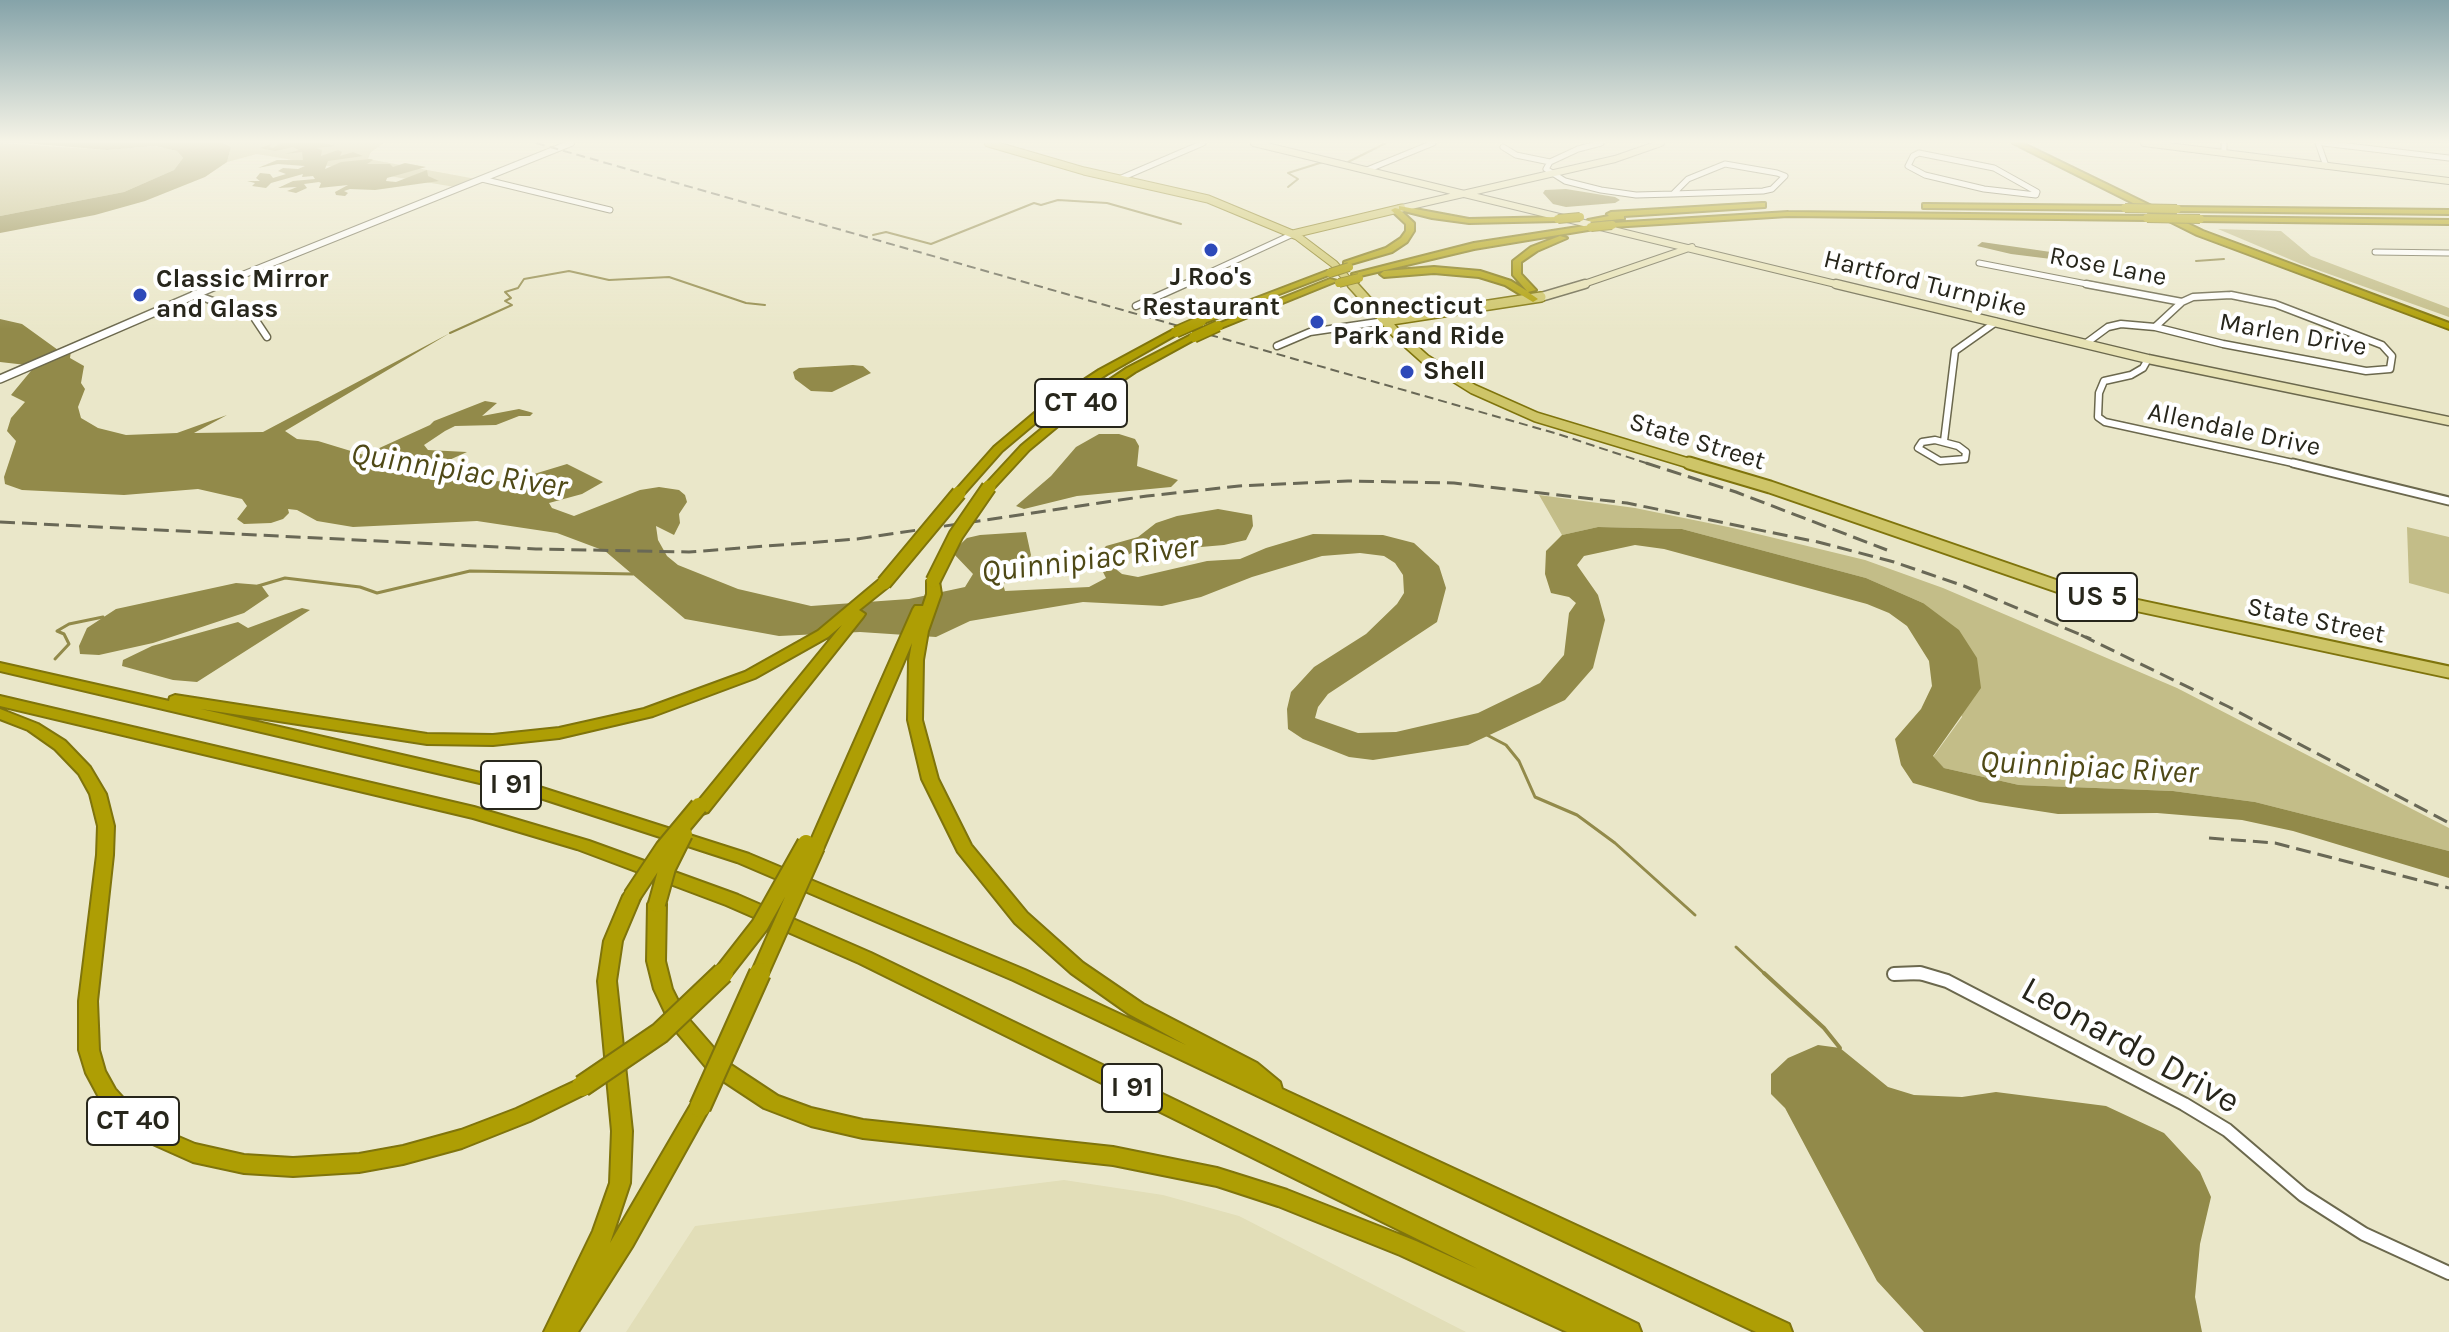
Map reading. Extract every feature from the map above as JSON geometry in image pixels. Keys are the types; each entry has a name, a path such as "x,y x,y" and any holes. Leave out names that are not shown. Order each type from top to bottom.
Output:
{"highway":[{"path":"2143,205 2200,233 2287,268 2449,324"},
{"path":"2148,205 2449,324"},
{"path":"1399,209 1463,221 1576,220 1697,207 1798,207"},
{"name":"CT 40","path":"1353,271 1591,223 1798,207 2449,212"},
{"path":"1333,277 1353,271 1406,237 1411,229 1409,221 1399,209"},
{"path":"1537,298 1518,277 1515,266 1519,259 1552,241 1616,226 1682,219 1804,214 2449,222"},
{"name":"CT 40","path":"150,701 195,701 413,737 493,740 569,731 648,713 721,688 778,661 832,627 884,583 998,449 1042,412 1112,366 1176,332 1296,283 1333,277 1439,244 1576,220 1616,226"},
{"path":"1353,271 1468,272 1499,279 1537,298"},
{"name":"CT 40","path":"0,714 33,727 60,745 85,771 98,794 104,816 106,845 88,1001 89,1050 96,1073 108,1095 146,1131 183,1150 232,1162 275,1167 340,1165 447,1144 505,1123 582,1086 660,1033 718,979 760,925 811,845 956,535 989,487 1025,448 1066,414 1131,370 1194,337 1333,277"},
{"path":"933,581 934,594 921,631 916,660 915,720 930,779 955,832 1002,898 1048,944 1096,982 1164,1026 1250,1069 1285,1099"},
{"path":"555,1332 603,1234 620,1183 623,1139 607,981 613,941 632,896 655,861 884,583"},
{"name":"I 91","path":"0,667 533,790 702,843 820,888 983,958 1781,1332"},
{"name":"I 91","path":"0,701 454,808 583,845 717,895 879,965 1630,1332"},
{"path":"702,805 672,855 657,904 656,961 663,989 678,1020 718,1067 771,1102 811,1117 863,1129 1113,1156 1217,1177 1280,1197 1408,1248 1592,1332"},
{"path":"565,1332 624,1240 700,1107 811,845"}],"main road":[{"name":"State Street","path":"1223,205 1293,234 1334,264 1385,321 1435,366 1486,395 1536,417 1770,487 2074,592 2449,672"},
{"path":"1293,234 1415,205"},
{"name":"Hartford Turnpike","path":"1518,205 2148,359 2449,421"},
{"path":"1385,321 1537,298 1658,261 1692,247"}],"street":[{"path":"0,379 194,294 416,205"},
{"path":"590,205 610,210"},
{"path":"1136,306 1293,234"},
{"path":"2375,252 2449,253"},
{"name":"Rose Lane","path":"1979,263 2182,302"},
{"path":"194,294 253,316 267,337"},
{"name":"Marlen Drive","path":"2085,344 2108,327 2121,324 2155,327 2223,344 2366,371 2390,369 2392,364 2392,356 2382,345 2275,304 2231,295 2211,294 2182,302 2155,327"},
{"path":"1277,346 1310,332 1385,321"},
{"path":"1944,441 1955,351 1996,322"},
{"name":"Allendale Drive","path":"2148,359 2143,368 2131,375 2104,381 2099,393 2098,417 2105,422 2331,471 2449,501"},
{"path":"1944,441 1963,449 1965,459 1940,461 1925,455 1918,448 1922,442 1944,441"},
{"name":"Leonardo Drive","path":"1894,974 1920,973 1947,981 2184,1104 2227,1130 2303,1195 2364,1234 2449,1273"}],"shaded area":[{"path":"0,205 56,205 0,216"},
{"path":"56,205 130,205 0,233 0,216"},
{"path":"2218,229 2281,231 2311,256 2449,308 2449,317 2301,264"},
{"path":"1982,242 2092,258 2100,262 2091,264 2011,254 1977,246"},
{"path":"0,319 22,324 58,350 71,351 70,358 84,366 81,383 85,389 78,407 81,418 98,428 126,435 177,433 227,415 194,433 263,432 450,333 285,431 297,439 318,441 364,455 434,421 485,401 497,403 482,416 519,409 530,412 533,413 530,416 519,416 496,425 455,426 445,431 424,445 428,450 467,452 447,461 422,460 414,472 515,483 567,464 603,482 582,494 549,503 552,508 574,516 640,490 659,487 679,490 687,502 679,514 680,523 674,535 656,526 658,540 667,556 678,565 738,589 811,606 909,599 965,587 973,574 952,552 967,538 980,535 1026,532 1031,555 1025,573 1003,584 1005,591 1089,587 1106,578 1096,558 1106,546 1138,537 1156,523 1177,516 1218,509 1252,515 1253,526 1246,540 1224,545 1131,553 1119,561 1117,570 1138,577 1207,561 1240,559 1313,534 1383,535 1414,543 1439,566 1446,588 1437,622 1328,694 1318,707 1315,718 1358,733 1396,732 1478,713 1540,683 1564,655 1569,613 1576,603 1569,597 1551,593 1545,574 1546,551 1562,535 1598,527 1682,529 1866,578 1923,603 1959,630 1977,658 1981,688 1933,756 1944,768 2019,785 2173,791 2255,802 2449,851 2449,878 2293,831 2242,820 2157,813 2058,814 1980,802 1913,783 1901,765 1895,739 1921,709 1932,686 1929,661 1907,626 1889,613 1867,604 1664,549 1635,545 1584,556 1577,565 1598,595 1605,620 1593,668 1565,700 1468,745 1373,760 1349,757 1303,739 1288,729 1287,709 1291,692 1314,667 1366,634 1404,593 1403,575 1395,563 1384,556 1360,553 1322,556 1252,577 1201,597 1162,606 1083,602 970,621 936,637 860,632 779,636 685,619 605,551 557,533 477,521 353,527 317,521 297,510 288,509 289,513 283,519 271,523 244,524 237,519 247,506 242,499 198,489 124,495 22,490 5,484 4,477 16,441 7,431 11,418 25,402 11,395 35,366 0,362"},
{"path":"863,366 871,373 832,392 811,391 795,379 793,372 799,368"},
{"path":"1099,434 1119,434 1135,439 1139,446 1137,466 1178,480 1171,487 1077,496 1024,509 1016,506 1051,476 1076,447"},
{"path":"1539,495 1635,508 1733,528 1865,560 1943,588 2177,688 2449,828 2449,851 2255,802 2173,791 2019,785 1944,768 1933,757 1962,717 1923,603 1866,578 1682,529 1598,527 1562,535"},
{"path":"2407,527 2449,537 2449,594 2409,583"},
{"path":"236,583 261,585 269,596 244,613 153,643 99,655 80,654 79,646 87,628 116,609"},
{"path":"302,608 310,610 197,682 173,680 122,666 123,660 152,646 238,622 248,628"},
{"path":"1818,1045 1840,1048 1888,1087 1914,1095 1962,1097 1996,1092 2106,1106 2164,1133 2200,1172 2211,1197 2200,1244 2195,1297 2202,1332 1924,1332 1877,1281 1785,1108 1771,1094 1771,1074 1788,1058"},
{"path":"1064,1180 1163,1195 1239,1216 1466,1332 626,1332 695,1226"}],"waterway":[{"path":"873,235 886,232 931,244 1029,205"},
{"path":"1115,205 1181,224"},
{"path":"2196,261 2224,259"},
{"path":"450,333 512,305 505,301 511,298 505,292 518,288 524,279 569,271 609,280 669,277 746,303 765,305"},
{"path":"258,586 285,578 360,587 377,593 470,571 633,574"},
{"path":"55,659 69,644 64,634 57,631 69,624 103,617"},
{"path":"1485,734 1506,745 1519,761 1535,797 1577,815 1615,843 1695,915"},
{"path":"1736,947 1766,975"},
{"path":"1764,973 1824,1028 1840,1048"}],"railway":[{"path":"754,205 1558,434 1652,465"},
{"path":"1646,463 1736,492 1887,550"},
{"path":"0,522 536,549 689,552 857,539 1147,496 1239,486 1348,481 1454,483 1627,503 1818,542 1894,562 1964,586 2091,639"},
{"path":"2081,635 2229,707 2449,823"},
{"path":"2209,838 2275,843 2449,888"}],"place":[{"name":"J Roo's Restaurant","path":"1211,250"},
{"name":"Classic Mirror and Glass","path":"140,295"},
{"name":"Connecticut Park and Ride","path":"1317,322"},
{"name":"Shell","path":"1407,372"}],"water label":[{"name":"Quinnipiac River","path":"459,471"},
{"name":"Quinnipiac River","path":"1090,560"},
{"name":"Quinnipiac River","path":"2089,768"}]}
